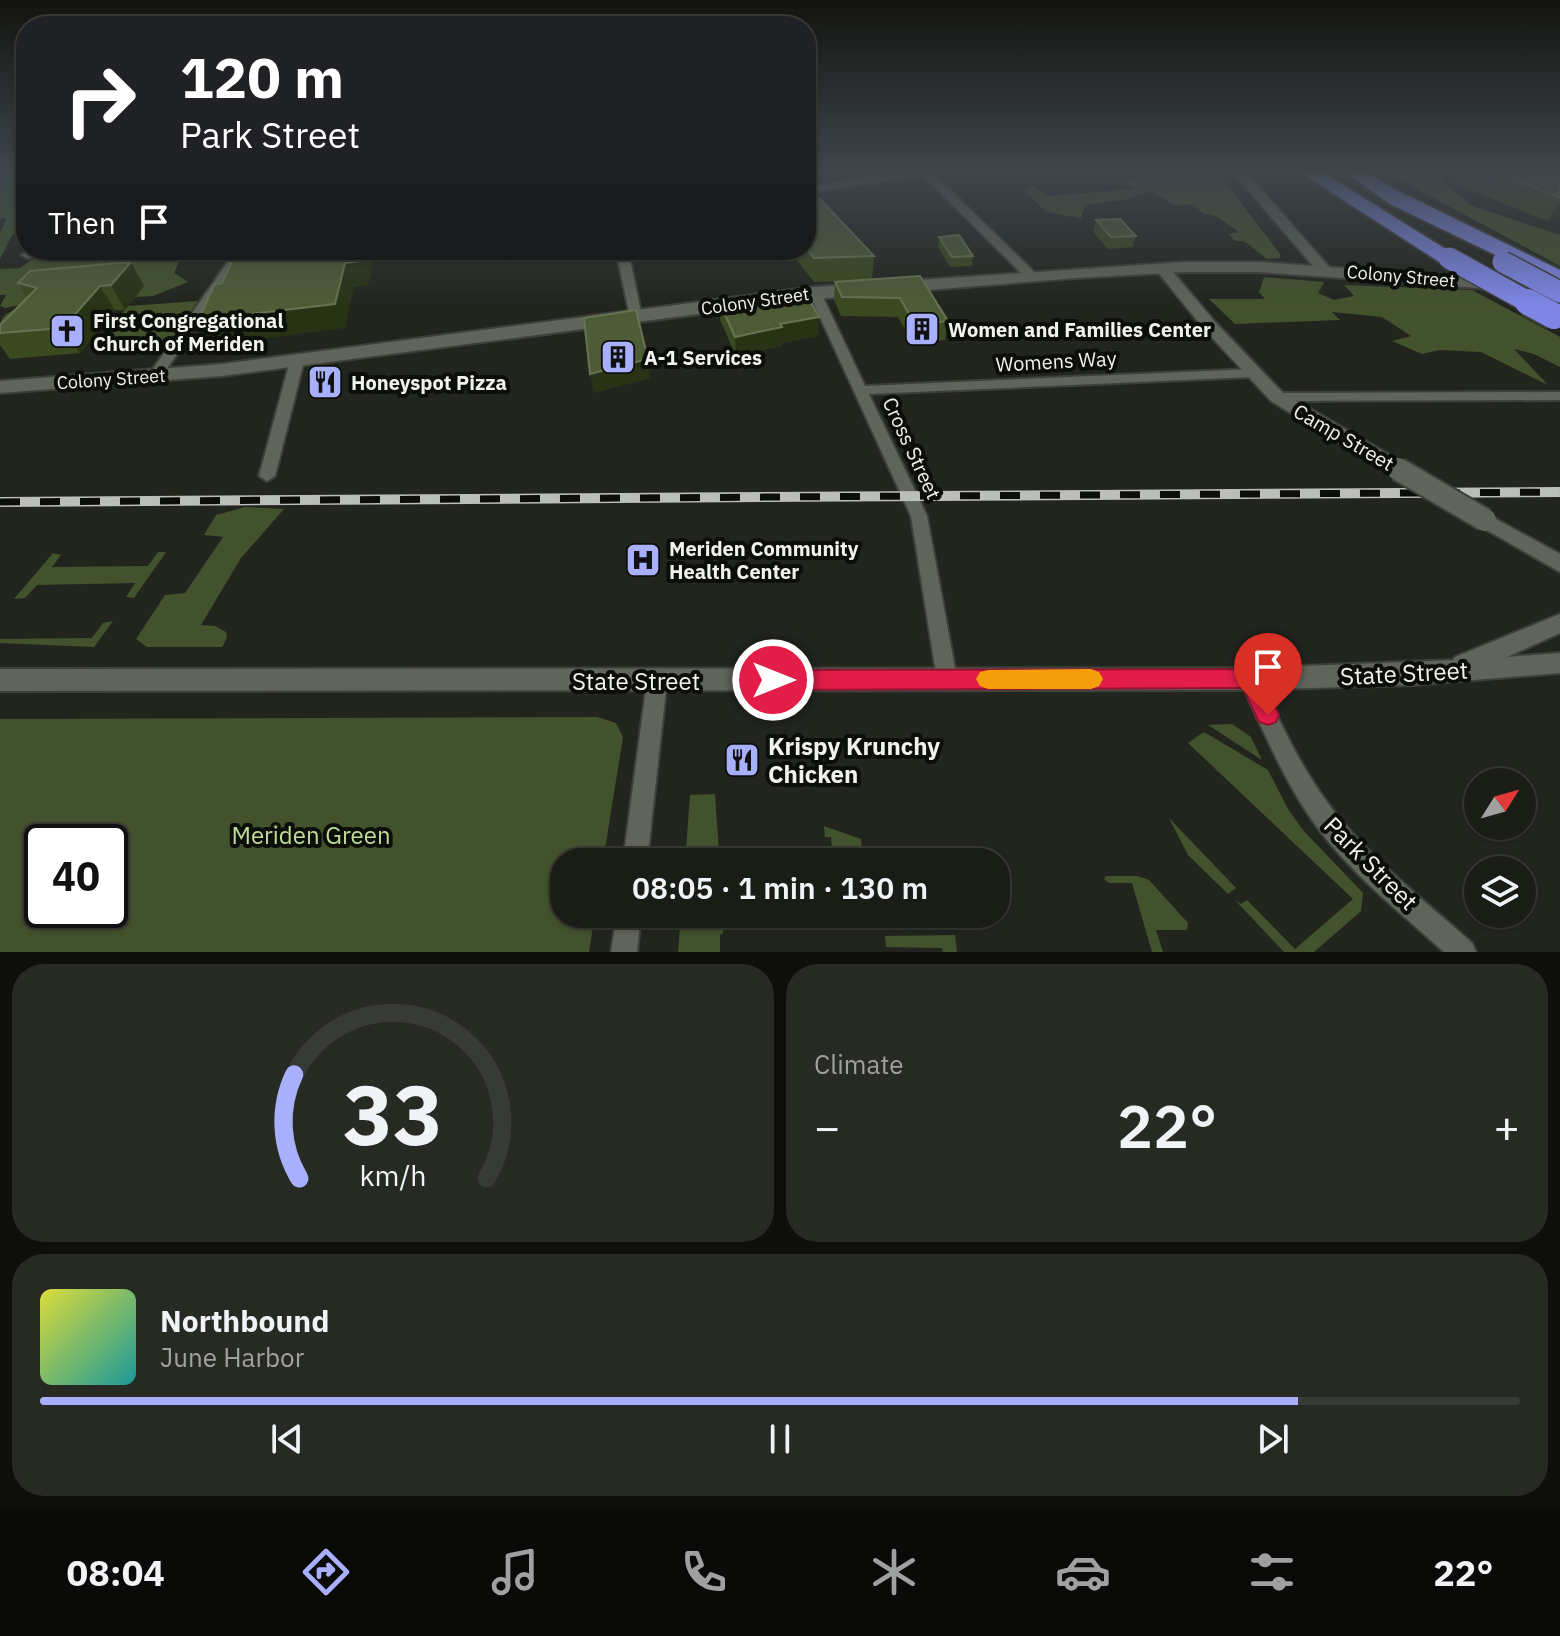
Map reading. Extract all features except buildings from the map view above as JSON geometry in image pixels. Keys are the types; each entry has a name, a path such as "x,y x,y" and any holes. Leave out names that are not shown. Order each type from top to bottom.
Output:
{"highway":[{"path":"1381,216 1449,258 1559,304"},
{"path":"1425,216 1503,262 1559,304"},
{"path":"1433,216 1560,279"}],"main road":[{"name":"Colony Street","path":"0,387 155,376 297,361 815,293 1162,268 1324,270 1559,304"}],"street":[{"path":"970,216 1031,276"},
{"path":"1278,216 1324,270"},
{"path":"155,376 240,266 241,260"},
{"path":"624,260 636,317"},
{"name":"Camp Street","path":"1162,268 1252,373 1277,397 1560,564"},
{"name":"Cross Street","path":"815,293 919,516 947,679"},
{"path":"267,476 297,361"},
{"name":"Womens Way","path":"861,390 1252,373"},
{"path":"1277,397 1560,396"},
{"path":"1444,671 1560,623"},
{"name":"State Street","path":"0,680 1249,679 1560,663"},
{"name":"Park Street","path":"1249,679 1303,786 1330,826 1463,952"},
{"path":"637,848 657,681"},
{"path":"624,952 627,928"}],"green space":[{"path":"0,216 16,216 16,234 12,235 0,259 0,232 7,218 0,219"},
{"path":"1217,216 1252,216 1280,258 1267,259 1244,241 1235,241 1228,234 1239,232"},
{"path":"1468,216 1504,216 1560,235 1560,266"},
{"path":"32,260 180,260 174,273 188,282 153,296 135,297 143,287 0,331 4,316 19,309 20,305 0,306 6,295 0,295 0,269 20,268"},
{"path":"1264,277 1324,282 1318,293 1334,300 1354,296 1344,285 1472,290 1560,337 1560,367 1534,354 1514,349 1548,385 1481,352 1440,350 1422,354 1392,341 1411,336 1382,317 1332,312 1340,320 1235,324 1209,299 1265,299 1259,292"},
{"path":"198,301 170,343 94,348 128,306"},
{"path":"245,507 284,509 241,558 201,625 215,626 226,632 227,638 222,647 147,647 136,639 165,595 185,593 223,537 204,535 216,515"},
{"path":"158,552 166,552 134,598 126,597 135,583 37,585 25,598 14,599 53,553 61,555 52,567 148,566"},
{"path":"113,621 94,647 0,643 0,639 92,638 103,623"},
{"name":"Meriden Green","path":"597,717 616,723 623,737 605,848 550,848 550,928 593,928 589,952 0,952 0,719"},
{"path":"1232,724 1251,737 1262,760 1208,725"},
{"path":"1204,732 1268,770 1303,830 1363,893 1361,911 1314,952 1284,952 1235,900 1241,904 1247,900 1295,949 1353,899 1188,743"},
{"path":"715,794 719,848 686,848 690,795"},
{"path":"1169,818 1236,888 1228,894 1188,855"},
{"path":"824,826 861,839 862,848 832,848 831,837 825,837"},
{"path":"1106,876 1138,876 1149,880 1188,923 1187,930 1156,930 1163,952 1152,952 1132,883 1109,883 1104,879"},
{"path":"680,928 723,928 720,952 678,952"},
{"path":"955,935 957,952 943,952 942,948 886,947 885,936"}],"railway":[{"path":"0,502 1560,492"}],"slow traffic":[{"path":"988,679 1091,679"}],"place":[{"name":"Women and Families Center","path":"922,329"},
{"name":"First Congregational Church of Meriden","path":"67,331"},
{"name":"A-1 Services","path":"618,357"},
{"name":"Honeyspot Pizza","path":"325,382"},
{"name":"Meriden Community Health Center","path":"643,560"},
{"name":"Krispy Krunchy Chicken","path":"742,760"}],"route":[{"path":"773,680 1249,679 1268,715"}]}
